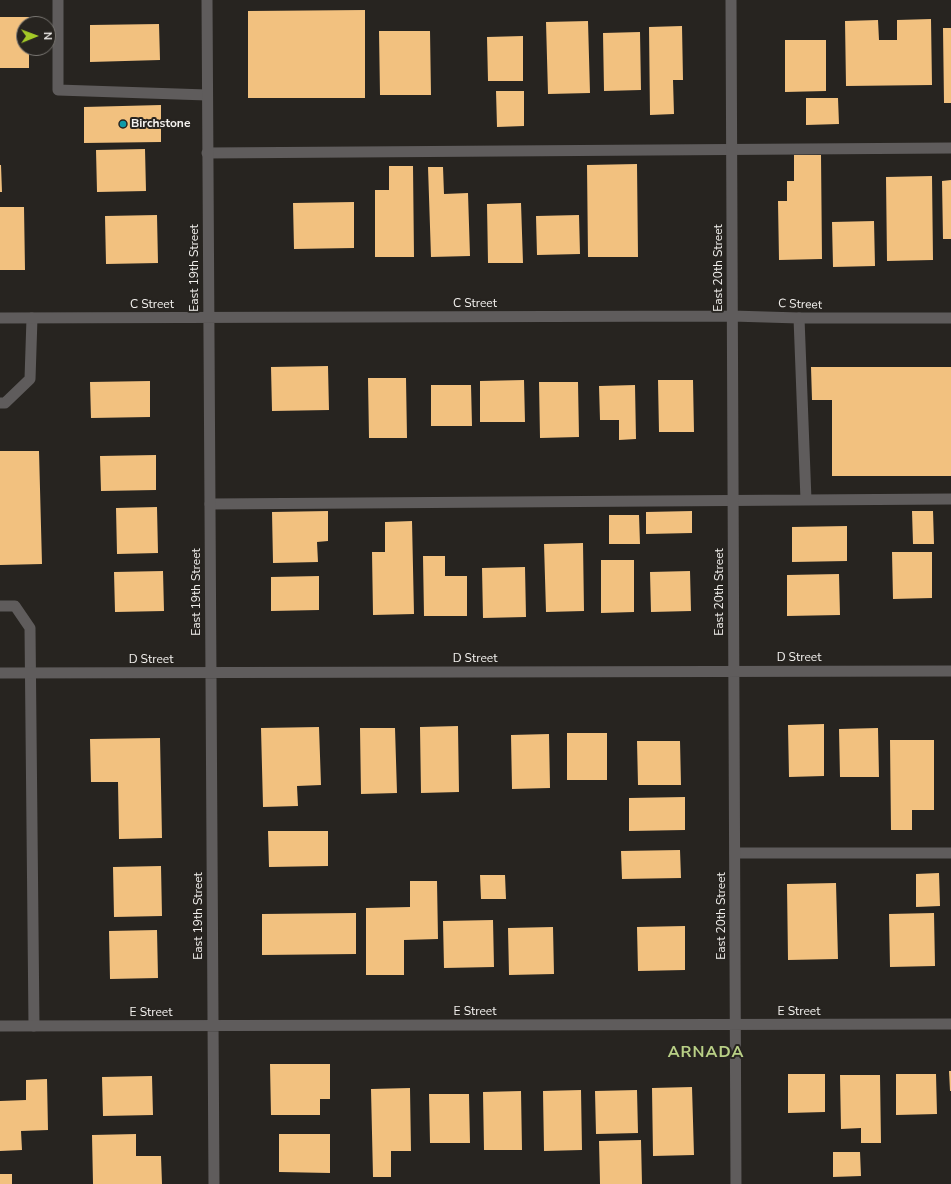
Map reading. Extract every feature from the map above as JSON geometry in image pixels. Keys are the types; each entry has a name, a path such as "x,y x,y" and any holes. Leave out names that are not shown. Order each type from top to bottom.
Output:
{"street":[{"path":"58,0 58,90 207,95"},
{"name":"East 19th Street","path":"207,0 214,1184"},
{"name":"East 20th Street","path":"731,0 736,1184"},
{"path":"208,153 951,148"},
{"name":"C Street","path":"0,318 732,316 799,318 951,318"},
{"path":"0,403 5,403 30,379 32,318"},
{"path":"799,318 806,500"},
{"path":"210,504 951,499"},
{"path":"0,606 14,606 30,628 34,1026"},
{"name":"D Street","path":"0,673 951,671"},
{"path":"735,854 951,853"},
{"name":"E Street","path":"0,1026 951,1024"}],"building":[{"path":"365,10 365,98 248,98 248,11"},
{"path":"0,17 16,17 16,56 29,56 29,68 0,68"},
{"path":"931,19 932,85 846,86 845,21 878,20 879,40 897,40 897,20"},
{"path":"588,21 590,93 548,94 546,22"},
{"path":"159,24 160,60 90,62 90,25"},
{"path":"682,26 683,80 673,80 674,114 650,115 649,27"},
{"path":"943,28 951,28 951,103 944,103"},
{"path":"379,31 430,31 431,95 380,95"},
{"path":"640,32 641,90 604,91 603,33"},
{"path":"523,36 523,81 488,81 487,37"},
{"path":"785,40 826,40 826,91 785,92"},
{"path":"496,91 524,91 524,126 497,127"},
{"path":"806,98 838,98 839,124 806,125"},
{"name":"Birchstone","path":"161,105 161,142 84,143 84,107"},
{"path":"145,149 146,191 97,192 96,150"},
{"path":"794,155 821,155 822,259 779,260 778,201 787,201 787,181 794,181"},
{"path":"637,164 638,257 588,257 587,165"},
{"path":"1,165 2,192 0,192"},
{"path":"389,166 413,166 414,257 375,257 375,190 389,190"},
{"path":"428,167 443,167 444,194 468,193 470,256 431,257"},
{"path":"932,176 933,260 887,261 886,177"},
{"path":"951,180 951,239 943,239 942,181"},
{"path":"354,202 354,248 294,249 293,203"},
{"path":"521,203 523,263 488,263 487,204"},
{"path":"0,207 24,207 25,270 0,270"},
{"path":"157,215 158,263 106,264 105,216"},
{"path":"579,215 580,254 537,255 536,216"},
{"path":"874,221 875,266 833,267 832,222"},
{"path":"328,366 329,410 272,411 271,367"},
{"path":"811,367 951,367 951,476 832,476 832,400 812,400"},
{"path":"368,378 406,378 407,438 369,438"},
{"path":"524,380 525,422 480,422 480,381"},
{"path":"658,380 693,380 694,432 659,432"},
{"path":"150,381 150,417 91,418 90,382"},
{"path":"539,382 578,382 579,437 540,438"},
{"path":"431,385 471,385 472,426 431,426"},
{"path":"635,385 636,439 619,440 619,420 600,420 599,386"},
{"path":"0,451 39,451 42,564 0,565"},
{"path":"156,455 156,490 101,491 100,456"},
{"path":"157,507 158,553 117,554 116,508"},
{"path":"328,511 328,541 317,542 318,562 273,563 272,512"},
{"path":"692,511 692,533 646,534 646,512"},
{"path":"912,511 933,511 934,544 913,544"},
{"path":"609,515 639,515 640,544 609,544"},
{"path":"412,521 414,614 373,615 372,552 385,552 385,522"},
{"path":"847,526 847,561 792,562 792,527"},
{"path":"583,543 584,611 546,612 544,544"},
{"path":"892,552 932,552 932,598 893,599"},
{"path":"423,556 445,556 445,576 467,576 467,616 424,616"},
{"path":"601,560 634,560 634,612 601,613"},
{"path":"525,567 526,617 483,618 482,568"},
{"path":"163,571 164,611 115,612 114,572"},
{"path":"690,571 691,611 651,612 650,572"},
{"path":"839,574 840,615 787,616 787,575"},
{"path":"319,576 319,610 271,611 271,577"},
{"path":"824,724 824,776 789,777 788,725"},
{"path":"458,726 459,792 421,793 420,727"},
{"path":"319,727 321,785 297,786 298,806 263,807 261,728"},
{"path":"360,728 395,728 397,793 361,794"},
{"path":"878,728 879,777 840,777 839,729"},
{"path":"567,733 607,733 607,780 567,780"},
{"path":"549,734 550,788 512,789 511,735"},
{"path":"160,738 162,838 119,839 118,782 91,782 90,739"},
{"path":"890,740 934,740 934,810 912,810 912,830 891,830"},
{"path":"637,741 680,741 681,785 638,785"},
{"path":"685,797 685,830 629,831 629,798"},
{"path":"268,831 328,831 328,866 269,867"},
{"path":"680,850 681,878 622,879 621,851"},
{"path":"161,866 162,916 114,917 113,867"},
{"path":"939,873 940,906 916,907 916,874"},
{"path":"480,875 505,875 506,899 481,899"},
{"path":"410,881 437,881 438,939 404,940 404,975 366,975 366,908 410,907"},
{"path":"836,883 838,959 788,960 787,884"},
{"path":"356,913 356,954 262,955 262,914"},
{"path":"934,913 935,966 890,967 889,914"},
{"path":"493,920 494,967 444,968 443,921"},
{"path":"685,926 685,970 638,971 637,927"},
{"path":"553,927 554,974 509,975 508,928"},
{"path":"157,930 158,978 110,979 109,931"},
{"path":"270,1064 330,1064 330,1099 320,1099 320,1115 271,1115"},
{"path":"949,1071 951,1071 951,1091 950,1091"},
{"path":"788,1074 825,1074 825,1112 788,1113"},
{"path":"896,1074 936,1074 937,1114 896,1115"},
{"path":"840,1075 880,1075 881,1143 861,1143 861,1128 841,1129"},
{"path":"152,1076 153,1115 103,1116 102,1077"},
{"path":"47,1079 48,1130 21,1131 22,1150 0,1151 0,1101 26,1100 26,1080"},
{"path":"692,1087 694,1155 653,1156 652,1088"},
{"path":"410,1088 411,1151 391,1151 391,1177 373,1177 371,1089"},
{"path":"581,1090 582,1150 544,1151 543,1091"},
{"path":"637,1090 638,1133 596,1134 595,1091"},
{"path":"521,1091 522,1150 484,1150 483,1092"},
{"path":"429,1094 469,1094 470,1143 430,1143"},
{"path":"136,1134 136,1156 161,1156 162,1184 93,1184 92,1135"},
{"path":"279,1134 330,1134 330,1173 279,1172"},
{"path":"641,1140 642,1184 600,1184 599,1141"},
{"path":"833,1152 860,1152 861,1176 833,1177"},
{"path":"0,1174 12,1174 12,1184 0,1184"}],"place":[{"name":"Birchstone","path":"123,124"}],"district":[{"name":"ARNADA","path":"706,1053"}]}
